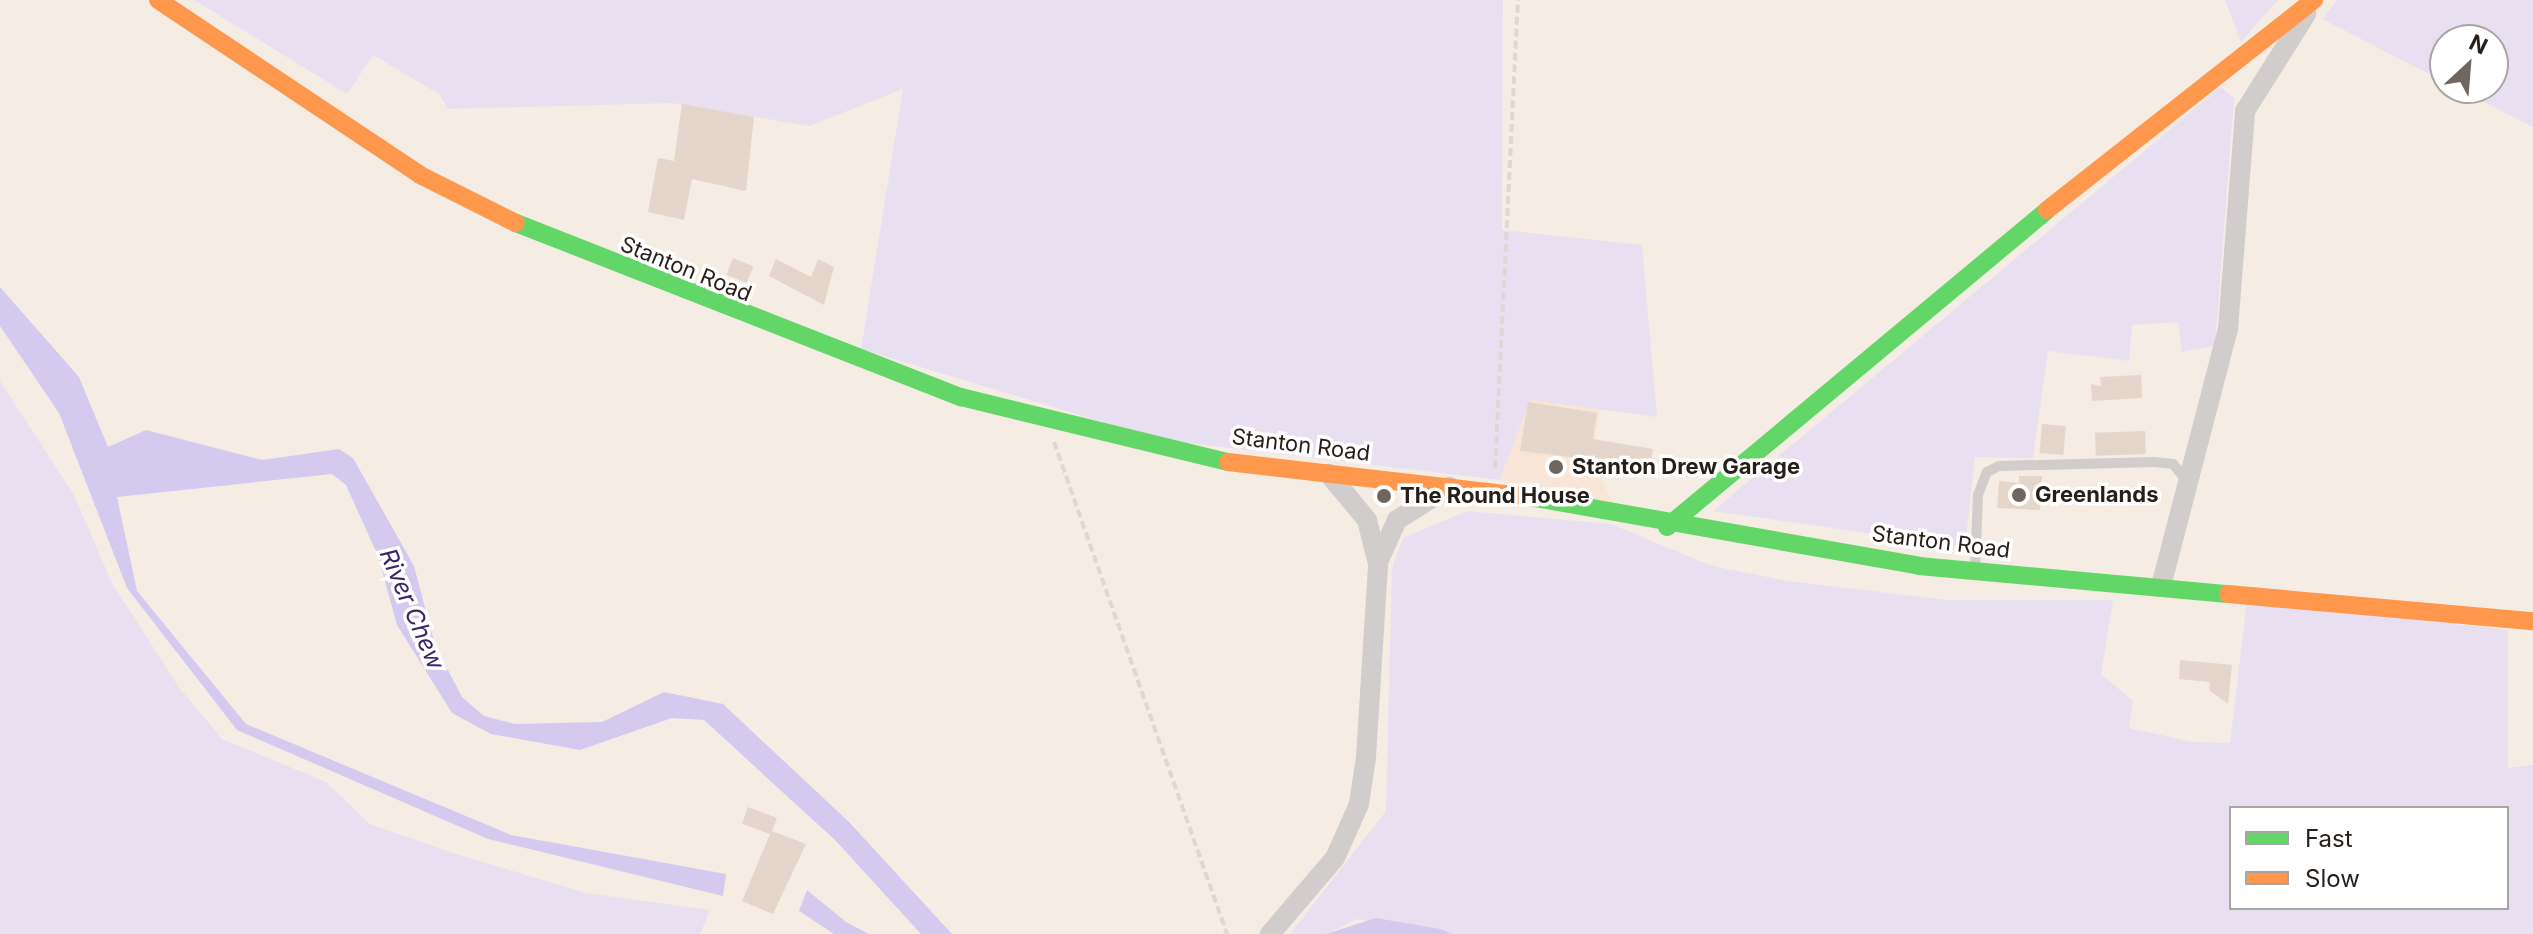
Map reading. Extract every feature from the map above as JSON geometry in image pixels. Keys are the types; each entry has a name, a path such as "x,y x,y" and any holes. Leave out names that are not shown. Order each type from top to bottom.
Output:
{"main road":[{"name":"Stanton Road","path":"158,0 420,175 494,215 843,357 1058,421 1238,464 1494,490 1667,527 1975,572 2533,621"},
{"path":"1667,527 2030,224 2314,0"}],"street":[{"path":"2161,586 2186,480 2228,329 2245,111 2314,0"},
{"path":"1329,474 1367,520 1378,564"},
{"path":"1270,934 1335,858 1359,804 1378,564 1383,538 1397,520 1453,485"}],"lane":[{"path":"1975,572 1978,495 1987,472 1999,466 2154,462 2173,464 2186,480"}],"path":[{"path":"1494,490 1518,0"},
{"path":"1058,421 1052,439 1227,934"}],"shaded area":[{"path":"194,0 1503,0 1502,230 1642,245 1657,417 1530,400 1500,480 1162,440 861,349 903,89 809,126 672,103 448,109 439,94 373,55 347,94"},
{"path":"2225,0 2278,0 2241,42"},
{"path":"2337,0 2533,0 2533,127 2488,104 2509,104 2509,24 2429,24 2429,74 2322,19"},
{"path":"2221,87 2234,98 2215,346 2182,352 2178,322 2132,325 2129,361 2048,351 2033,458 1975,457 1965,547 1713,511"},
{"path":"0,381 74,495 112,583 178,686 222,739 326,782 370,824 586,893 710,910 700,934 0,934"},
{"path":"1529,399 1600,409 1591,461 1614,504 1500,480"},
{"path":"1467,511 1611,524 1712,566 1788,581 1947,600 2113,600 2101,674 2133,701 2129,728 2193,742 2230,743 2247,601 2508,630 2508,768 2533,765 2533,934 1452,934 1357,919 1326,934 1290,934 1386,811 1392,568 1403,538"}],"water":[{"name":"River Chew","path":"0,287 79,377 108,447 146,430 262,460 339,449 353,458 414,566 435,645 462,697 484,716 515,724 602,722 664,692 723,704 849,822 952,934 921,934 836,841 704,720 672,718 580,750 491,734 452,713 397,625 378,556 346,485 332,474 117,497 137,591 246,724 511,835 726,874 723,896 488,839 237,730 127,588 59,413 0,326"},
{"path":"807,890 846,922 869,934 834,934 799,911"},
{"path":"1376,918 1441,929 1452,934 1326,934"}],"building":[{"path":"682,104 754,117 746,191 692,179 684,220 648,212 658,158 674,161"},
{"path":"733,258 753,266 747,283 726,275"},
{"path":"776,259 811,277 818,259 834,267 824,305 769,276"},
{"path":"2141,375 2142,398 2092,401 2091,384 2101,386 2100,377"},
{"path":"1528,402 1597,413 1593,439 1653,449 1650,466 1520,451"},
{"path":"2042,424 2066,426 2063,455 2039,453"},
{"path":"2145,431 2146,454 2096,456 2095,433"},
{"name":"Greenlands","path":"2019,476 2042,476 2040,510 1997,508 1999,481 2019,483"},
{"path":"2180,660 2232,665 2228,704 2209,690 2210,682 2179,679"},
{"path":"748,807 777,818 772,831 806,844 773,914 742,901 770,834 742,824"}],"traffic: fast":[{"path":"1667,527 2047,210"},
{"path":"516,223 961,397 1228,462"},
{"path":"1524,496 1919,566 2228,594"}],"traffic: slow":[{"path":"158,0 420,175 516,223"},
{"path":"2047,210 2314,0"},
{"path":"1228,462 1524,496"},
{"path":"2228,594 2533,621"}],"place":[{"name":"Stanton Drew Garage","path":"1556,467"},
{"name":"Greenlands","path":"2019,495"},
{"name":"The Round House","path":"1384,496"}]}
